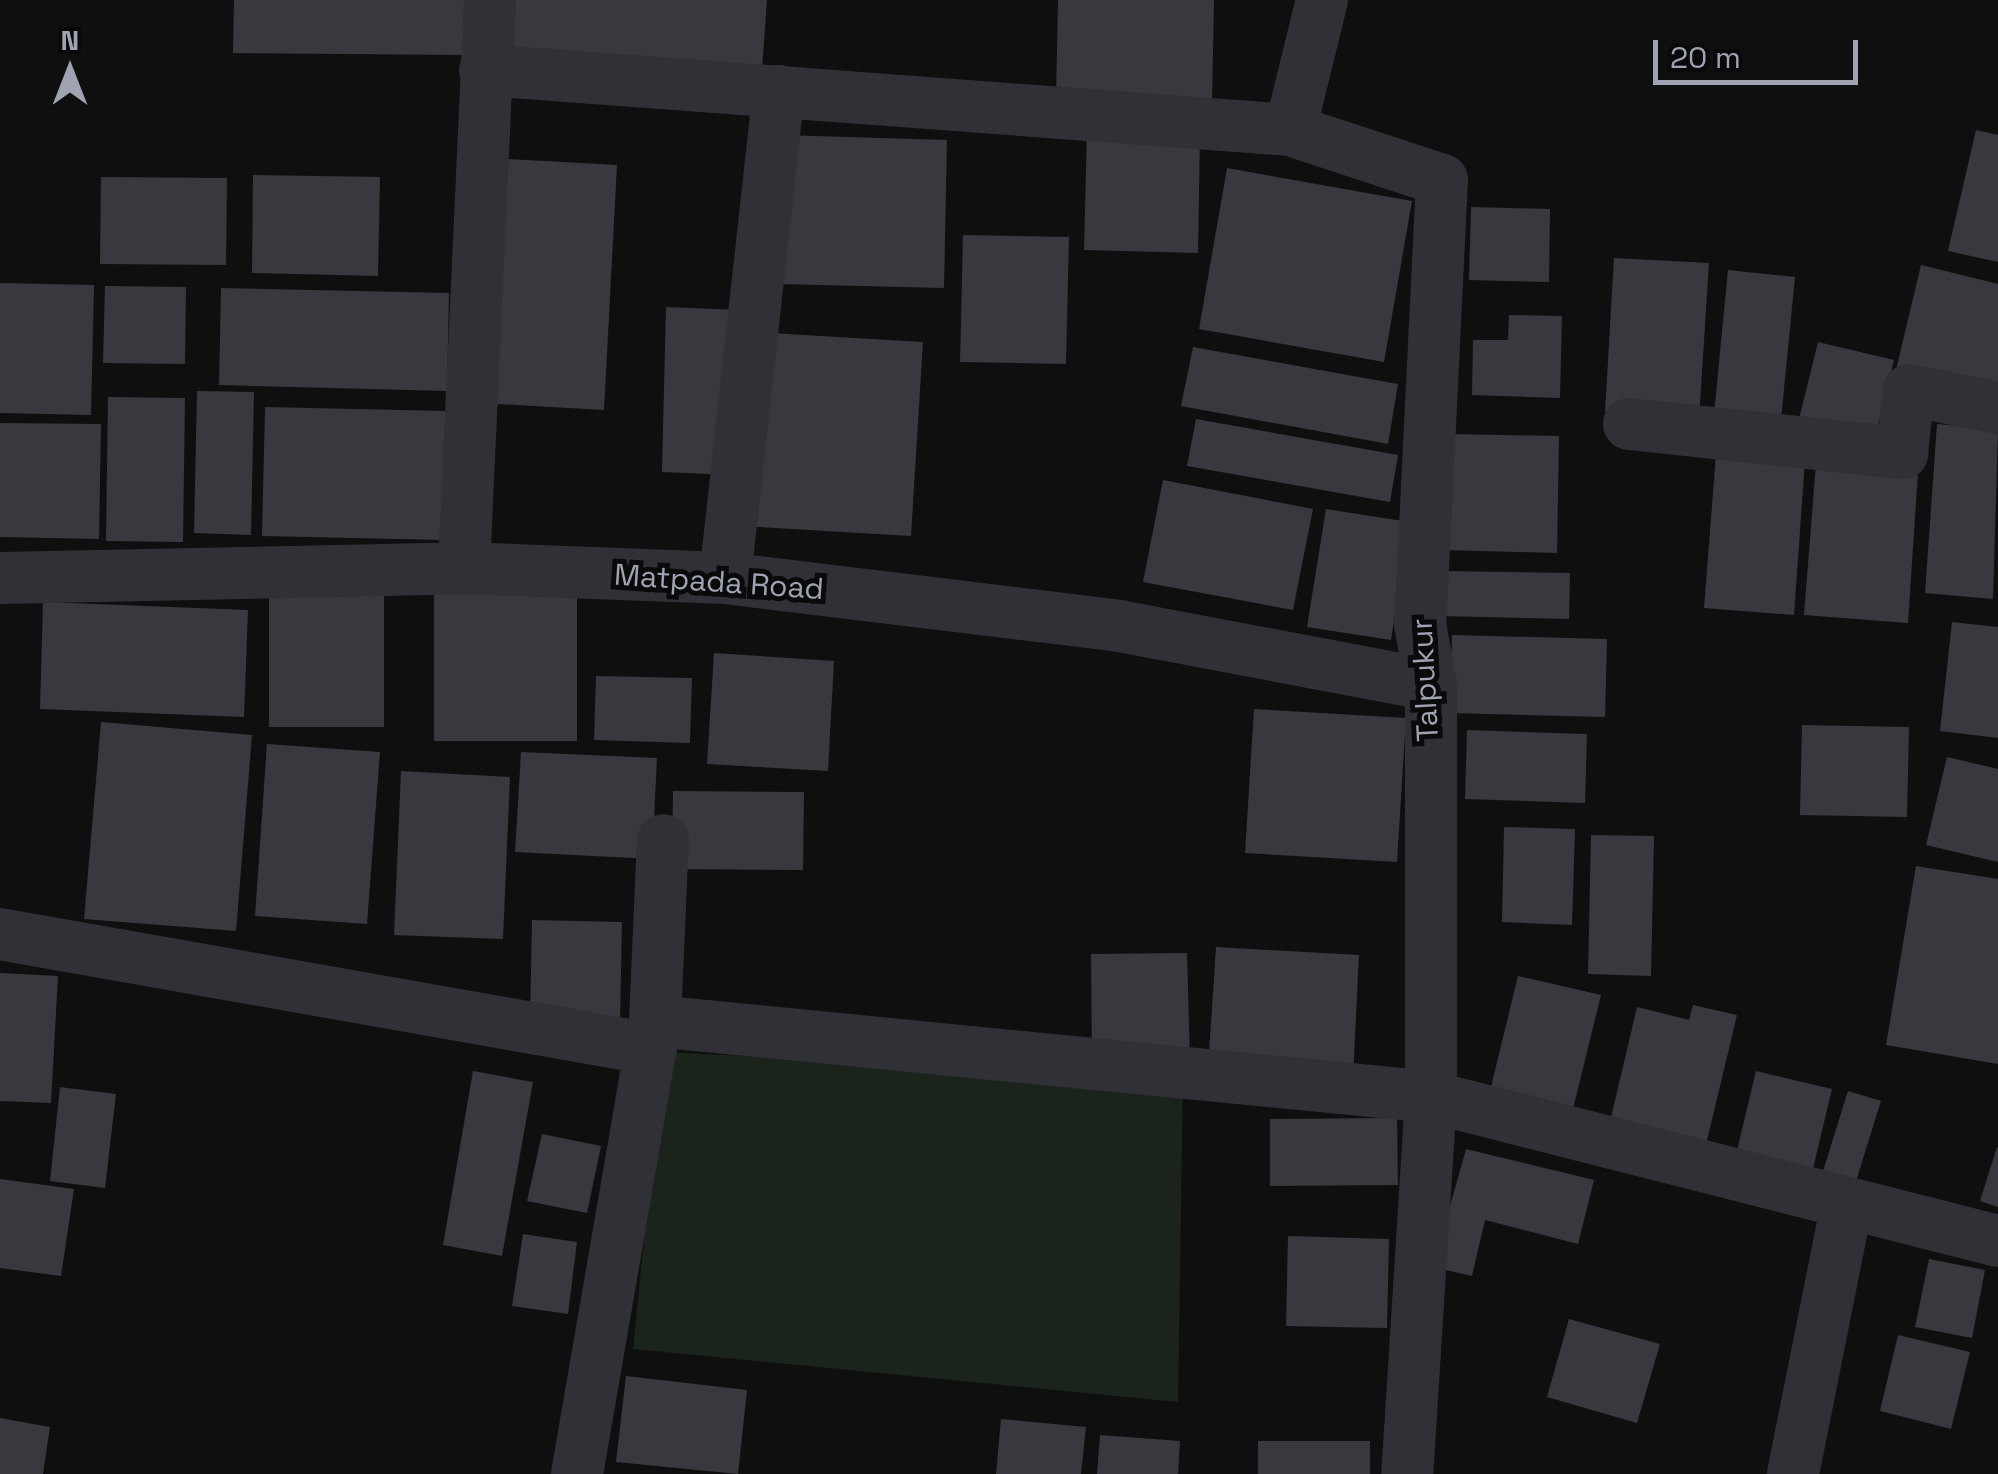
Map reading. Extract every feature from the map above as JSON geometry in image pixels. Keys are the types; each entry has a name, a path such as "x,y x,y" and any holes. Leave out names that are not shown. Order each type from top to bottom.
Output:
{"street":[{"path":"464,568 490,0"},
{"path":"485,70 1290,130 1322,0"},
{"path":"725,578 778,91"},
{"name":"Talpukur","path":"1290,130 1442,180 1420,624 1431,685 1431,1096 1407,1474"},
{"path":"1629,424 1902,453 1909,390 1998,408"},
{"name":"Matpada Road","path":"0,578 464,568 725,578 1119,626 1431,685"},
{"path":"577,1474 653,1035 663,840"},
{"path":"0,934 653,1035 1431,1096 1998,1241"},
{"path":"1793,1474 1847,1203"}],"shaded area":[{"path":"663,1052 1183,1076 1178,1402 633,1349"}],"building":[{"path":"234,0 468,0 468,55 233,53"},
{"path":"503,0 767,0 761,83 498,64"},
{"path":"1058,0 1214,0 1212,103 1056,99"},
{"path":"1087,130 1200,132 1198,253 1084,250"},
{"path":"1976,130 1998,135 1998,262 1948,251"},
{"path":"782,135 947,140 944,288 779,284"},
{"path":"491,158 617,165 604,410 479,403"},
{"path":"1227,168 1412,201 1384,362 1199,329"},
{"path":"253,175 380,177 378,276 252,273"},
{"path":"101,177 227,178 226,265 100,264"},
{"path":"1471,207 1550,209 1549,282 1469,280"},
{"path":"963,235 1069,237 1066,364 960,362"},
{"path":"1614,258 1709,263 1699,418 1605,412"},
{"path":"1921,265 1998,284 1998,399 1895,374"},
{"path":"1728,270 1795,277 1781,420 1714,414"},
{"path":"0,283 94,285 91,415 0,413"},
{"path":"105,286 186,287 185,364 103,363"},
{"path":"221,288 449,293 447,391 219,385"},
{"path":"666,307 739,310 734,475 662,472"},
{"path":"1509,315 1562,316 1560,398 1472,395 1473,340 1508,340"},
{"path":"755,332 923,342 911,536 743,526"},
{"path":"1818,342 1894,360 1874,441 1798,423"},
{"path":"1193,347 1398,384 1388,444 1181,406"},
{"path":"197,391 254,392 251,535 194,533"},
{"path":"108,397 185,398 183,542 106,541"},
{"path":"265,407 447,411 444,540 262,536"},
{"path":"1196,419 1398,455 1390,502 1187,466"},
{"path":"0,423 101,424 99,539 0,537"},
{"path":"1937,424 1998,429 1993,599 1925,593"},
{"path":"1448,434 1559,436 1557,553 1444,550"},
{"path":"1817,450 1919,457 1908,623 1804,615"},
{"path":"1716,454 1805,461 1794,615 1704,608"},
{"path":"1163,480 1313,509 1293,610 1143,582"},
{"path":"1326,509 1409,522 1391,640 1307,627"},
{"path":"1441,571 1570,573 1569,619 1440,616"},
{"path":"434,588 577,588 577,741 434,741"},
{"path":"269,596 384,596 384,727 269,727"},
{"path":"43,602 248,610 244,717 40,709"},
{"path":"1952,622 1998,627 1998,738 1940,731"},
{"path":"1452,635 1607,639 1605,717 1450,713"},
{"path":"714,653 834,661 828,771 707,764"},
{"path":"596,676 692,678 690,743 594,740"},
{"path":"1254,709 1406,718 1397,862 1245,853"},
{"path":"101,722 252,735 236,931 84,919"},
{"path":"1802,725 1909,727 1907,817 1800,815"},
{"path":"1467,730 1587,734 1585,803 1465,799"},
{"path":"267,744 380,752 367,924 255,916"},
{"path":"521,752 657,758 652,859 515,852"},
{"path":"1947,757 1998,769 1998,862 1926,845"},
{"path":"401,771 510,777 503,939 394,935"},
{"path":"673,791 804,792 803,870 672,869"},
{"path":"1504,827 1575,829 1572,925 1502,922"},
{"path":"1591,835 1654,836 1651,976 1588,974"},
{"path":"1916,866 1998,879 1998,1064 1886,1045"},
{"path":"532,920 622,922 620,1023 530,1022"},
{"path":"1216,947 1359,955 1353,1077 1208,1069"},
{"path":"1187,953 1190,1061 1092,1063 1091,954"},
{"path":"0,973 58,976 51,1103 0,1101"},
{"path":"1518,976 1601,995 1572,1113 1489,1095"},
{"path":"1693,1005 1737,1015 1705,1149 1609,1126 1637,1007 1689,1020"},
{"path":"473,1071 533,1082 502,1256 443,1245"},
{"path":"1756,1071 1832,1089 1810,1181 1734,1163"},
{"path":"60,1087 116,1094 105,1188 50,1181"},
{"path":"1848,1091 1881,1101 1856,1181 1823,1171"},
{"path":"1397,1118 1398,1185 1270,1186 1270,1119"},
{"path":"542,1134 601,1146 587,1213 527,1201"},
{"path":"1998,1148 1998,1207 1980,1201"},
{"path":"1466,1149 1594,1180 1578,1244 1485,1220 1472,1276 1433,1267"},
{"path":"0,1179 74,1189 61,1276 0,1268"},
{"path":"523,1234 577,1242 568,1314 512,1306"},
{"path":"1288,1236 1389,1239 1387,1328 1286,1326"},
{"path":"1929,1259 1985,1270 1972,1338 1915,1327"},
{"path":"1569,1319 1660,1344 1637,1423 1547,1397"},
{"path":"1898,1335 1970,1352 1951,1429 1880,1411"},
{"path":"626,1376 747,1390 738,1474 616,1462"},
{"path":"0,1418 50,1427 43,1474 0,1474"},
{"path":"1001,1419 1086,1427 1081,1474 996,1474"},
{"path":"1100,1435 1180,1441 1178,1474 1097,1474"},
{"path":"1258,1441 1370,1441 1370,1474 1258,1474"}]}
